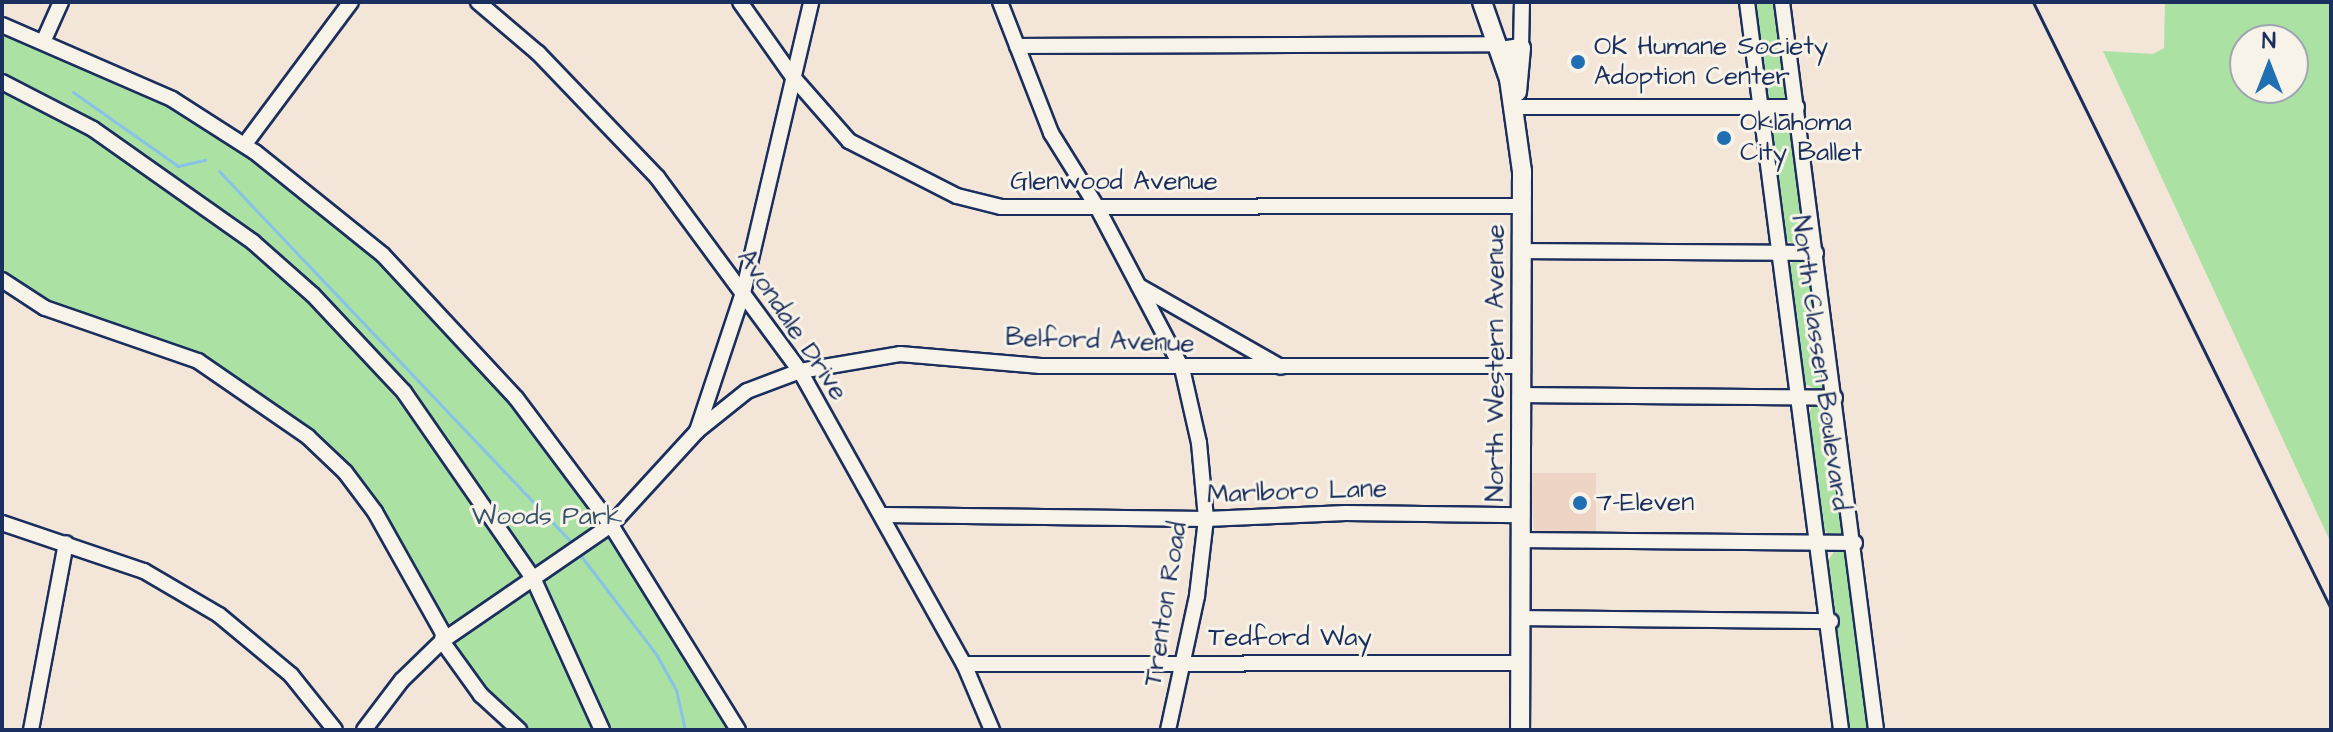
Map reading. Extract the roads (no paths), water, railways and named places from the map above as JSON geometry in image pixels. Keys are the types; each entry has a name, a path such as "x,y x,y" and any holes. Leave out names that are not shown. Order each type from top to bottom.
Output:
{"main road":[{"name":"North Western Avenue","path":"1482,2 1500,47 1516,107 1522,206 1520,730"},
{"path":"1500,47 1521,48 1516,107"}],"street":[{"path":"44,40 61,2"},
{"path":"245,144 351,2"},
{"name":"Avondale Drive","path":"478,2 538,53 657,177 800,371 884,515 964,664 992,730"},
{"name":"Glenwood Avenue","path":"740,2 793,77 849,141 913,178 1001,207 1522,206"},
{"path":"697,431 743,293 811,2"},
{"name":"Trenton Road","path":"1000,2 1051,133 1097,207 1182,368 1199,443 1206,519 1184,661 1168,730"},
{"path":"1521,48 1522,2"},
{"name":"North Classen Boulevard","path":"1747,2 1831,621 1841,730"},
{"name":"North Classen Boulevard","path":"1782,2 1855,543 1876,730"},
{"path":"2,25 44,40 156,90 245,144 383,255 516,398 611,525 738,730"},
{"path":"1017,46 1500,47"},
{"path":"2,82 93,129 174,182 313,295 404,392 534,580 602,730"},
{"path":"1516,107 1797,107"},
{"path":"1522,251 1816,253"},
{"path":"2,280 45,308 198,361 308,437 345,472 375,512 443,633 442,641 481,695 519,730"},
{"path":"1139,286 1282,367"},
{"name":"Belford Avenue","path":"364,730 402,680 442,641 611,525 697,431 747,391 800,371 900,354 1040,366 1521,366"},
{"path":"1521,395 1835,398"},
{"name":"Marlboro Lane","path":"884,515 1206,519 1346,513 1521,515"},
{"path":"2,523 144,571 219,615 291,675 335,730"},
{"path":"1521,540 1855,543"},
{"path":"31,730 66,543"},
{"path":"1520,618 1831,621"},
{"name":"Tedford Way","path":"964,664 1184,661 1520,663"}],"waterway":[{"path":"73,92 178,166 205,160"},
{"path":"219,171 574,545"},
{"path":"578,552 656,654 676,690 685,730"}],"railway":[{"path":"2033,2 2331,609"}],"place":[{"name":"OK Humane Society Adoption Center","path":"1578,62"},
{"name":"Oklahoma City Ballet","path":"1724,138"},
{"name":"7-Eleven","path":"1580,503"}],"park label":[{"name":"Woods Park","path":"547,517"}]}
